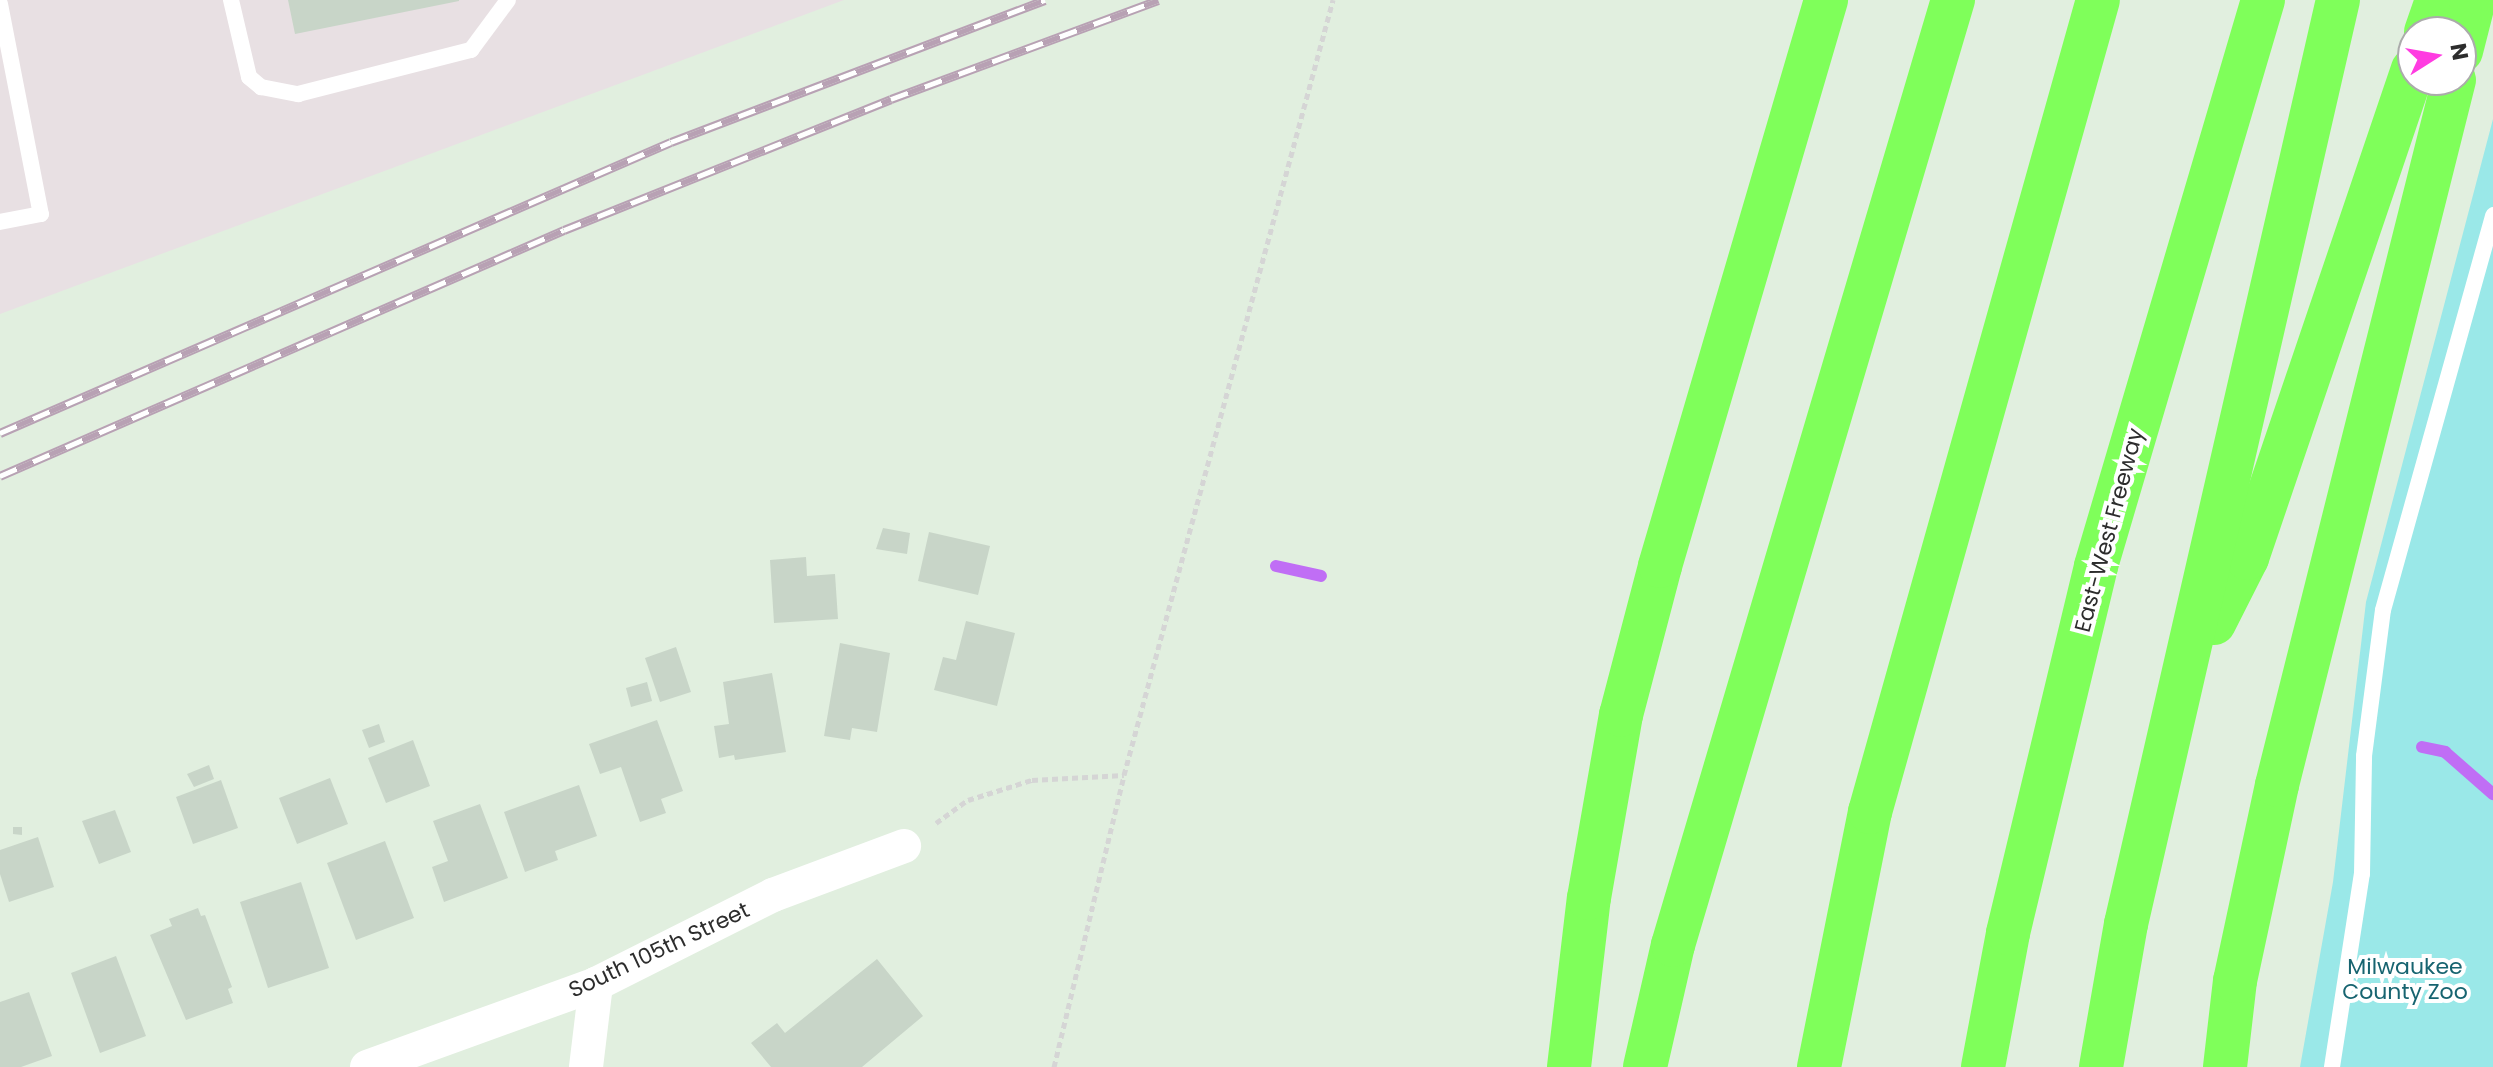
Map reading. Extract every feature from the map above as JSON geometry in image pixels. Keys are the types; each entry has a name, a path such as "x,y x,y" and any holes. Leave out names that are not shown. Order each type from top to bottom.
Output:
{"highway":[{"path":"1569,1067 1587,911 1621,715 1660,566 1826,0"},
{"path":"1645,1067 1673,945 1953,0"},
{"path":"1819,1067 1870,812 2098,0"},
{"name":"East-West Freeway","path":"1983,1067 2008,933 2096,566 2263,0"},
{"path":"2101,1067 2126,924 2184,682 2338,0"},
{"path":"2184,682 2247,558 2404,96"},
{"path":"2225,1067 2235,981 2277,785 2450,96"}],"street":[{"name":"South 105th Street","path":"367,1067 596,984 773,895 904,846"},
{"path":"586,1067 596,984"}],"lane":[{"path":"231,0 249,77 261,87 298,94 471,50 508,0"},
{"path":"0,4 41,214 0,222"},
{"path":"2332,1067 2362,874 2365,743 2383,610 2493,215"}],"path":[{"path":"1054,1067 1124,775 1333,0"},
{"path":"904,846 968,800 1032,780 1124,775"}],"shaded area":[{"path":"0,0 844,0 0,314"}],"green space":[{"name":"Milwaukee County Zoo","path":"2493,119 2493,1067 2300,1067 2333,882 2366,602"}],"building":[{"path":"288,0 459,0 459,1 295,34"},
{"path":"883,528 910,533 907,554 876,549"},
{"path":"929,532 990,546 978,595 918,581"},
{"path":"806,557 807,576 835,574 838,619 774,623 770,560"},
{"path":"966,621 1015,633 997,706 934,690 943,657 956,660"},
{"path":"840,643 890,653 877,732 852,728 850,740 824,736"},
{"path":"676,647 691,692 660,702 645,658"},
{"path":"772,673 786,752 735,760 734,755 719,758 714,726 729,724 723,682"},
{"path":"647,682 652,701 631,707 626,688"},
{"path":"657,720 683,791 661,799 666,813 640,822 621,767 600,774 589,744"},
{"path":"379,724 385,742 369,748 362,730"},
{"path":"413,740 430,786 386,803 368,758"},
{"path":"209,765 214,779 194,787 187,774"},
{"path":"330,778 348,824 297,844 279,798"},
{"path":"221,780 238,828 193,844 176,797"},
{"path":"579,785 597,836 555,851 558,860 525,872 504,812"},
{"path":"480,804 508,878 444,902 432,867 448,861 433,821"},
{"path":"115,810 131,852 99,864 82,821"},
{"path":"13,827 22,827 22,835 13,834"},
{"path":"38,837 54,887 9,902 0,874 0,850"},
{"path":"385,841 414,918 356,940 327,863"},
{"path":"301,882 329,968 268,988 240,902"},
{"path":"198,908 201,916 205,915 232,987 228,989 233,1003 186,1020 150,935 172,926 169,919"},
{"path":"116,956 146,1036 100,1053 71,973"},
{"path":"877,959 923,1016 862,1067 771,1067 751,1043 777,1023 785,1033"},
{"path":"29,992 52,1056 21,1067 0,1067 0,1002"}],"waterway":[{"path":"1276,566 1321,576"},
{"path":"2422,747 2445,752 2493,794"}],"railway":[{"path":"0,433 671,142 1045,0"},
{"path":"0,476 564,230 891,99 1158,0"}]}
